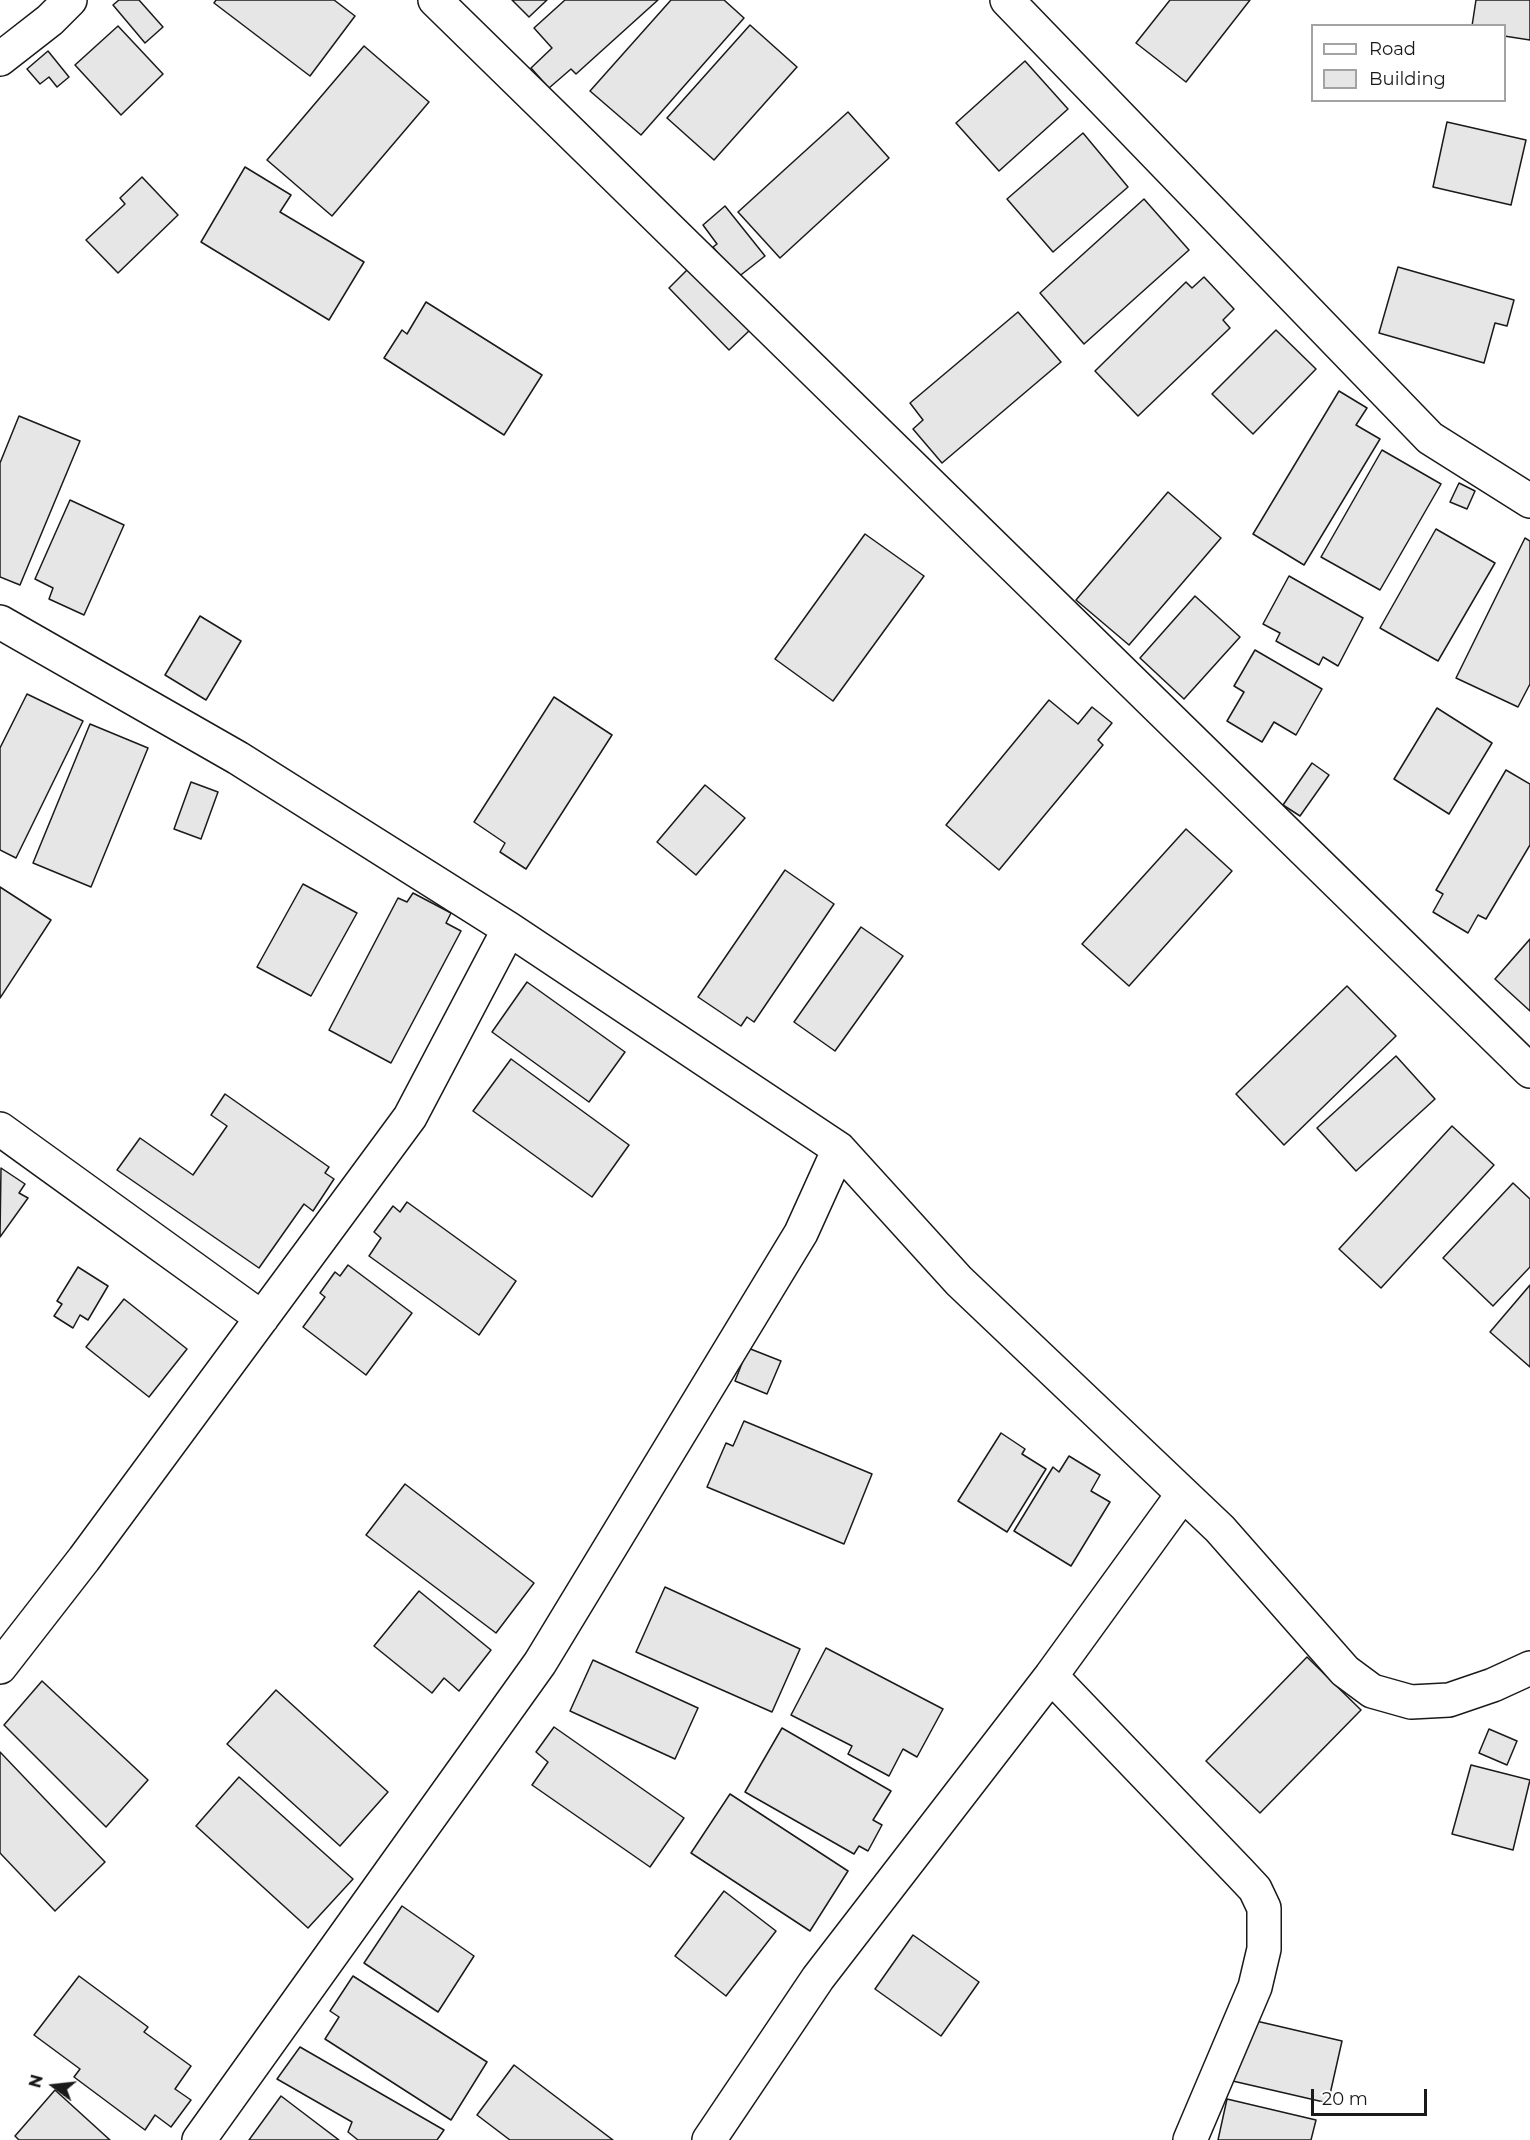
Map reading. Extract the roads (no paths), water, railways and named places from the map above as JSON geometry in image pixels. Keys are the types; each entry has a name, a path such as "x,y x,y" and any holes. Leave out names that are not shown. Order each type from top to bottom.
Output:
{"street":[{"path":"0,59 50,20 70,0"},
{"path":"435,0 1530,1071"},
{"path":"1006,0 1430,438 1530,501"},
{"path":"0,622 238,758 509,929 839,1149 959,1281 1220,1529 1345,1671 1372,1691 1411,1701 1449,1700 1493,1685 1530,1668"},
{"path":"0,1667 84,1559 410,1117 509,929"},
{"path":"0,1129 262,1318"},
{"path":"199,2140 540,1663 801,1233 839,1149"},
{"path":"709,2140 818,1978 1051,1676 1183,1494"},
{"path":"1051,1676 1240,1873 1254,1889 1264,1908 1264,1949 1255,1987 1190,2140"}]}
